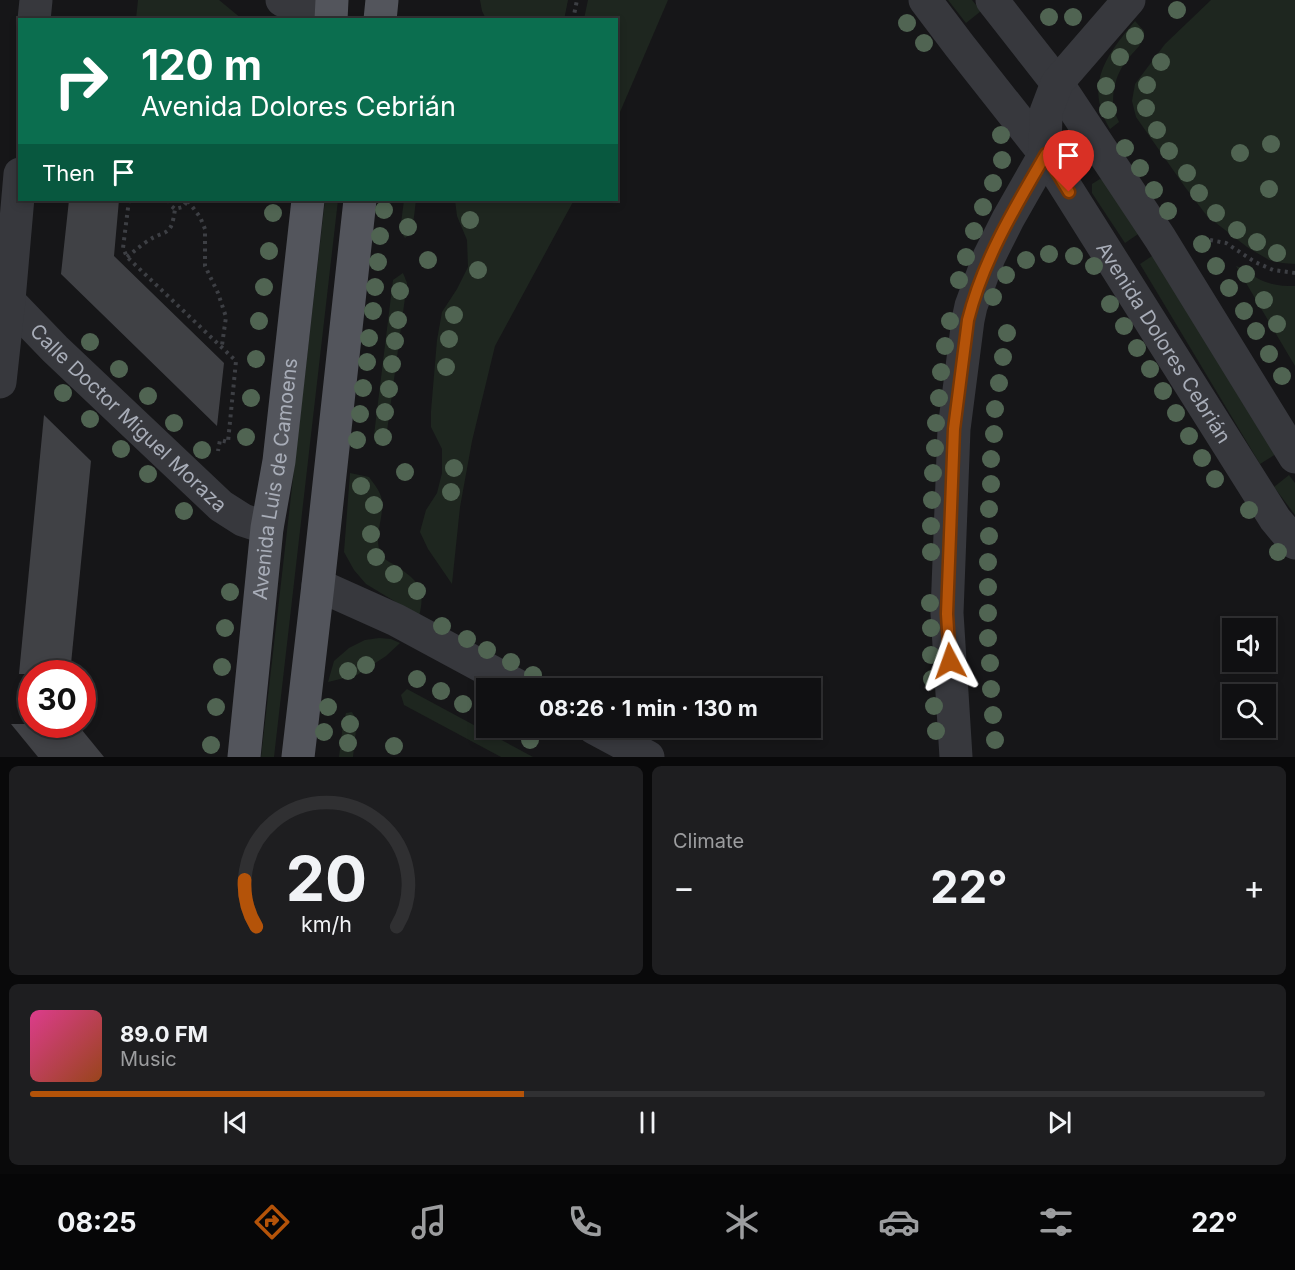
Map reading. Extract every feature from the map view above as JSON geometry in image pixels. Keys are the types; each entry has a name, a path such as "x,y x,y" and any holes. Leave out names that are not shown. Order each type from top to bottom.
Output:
{"main road":[{"path":"331,18 332,0"},
{"path":"380,18 382,0"},
{"name":"Avenida Luis de Camoens","path":"244,757 267,528 279,461 308,201"},
{"path":"298,757 360,201"}],"street":[{"path":"34,18 36,0"},
{"path":"282,0 320,18"},
{"name":"Avenida Dolores Cebrián","path":"925,0 1046,154 1275,519 1295,543"},
{"path":"992,0 1056,83 1160,238 1295,457"},
{"path":"956,757 948,602 954,429 971,306 989,257 1046,154 1046,112 1056,83 1129,0"},
{"path":"0,382 4,296 18,189"},
{"name":"Calle Doctor Miguel Moraza","path":"4,296 43,337 221,506 243,520 267,528"},
{"path":"318,585 396,620 503,678"},
{"path":"613,738 648,757"}],"path":[{"path":"573,18 577,0"},
{"path":"129,201 123,248 127,257 236,360 228,441 220,440 218,451"},
{"path":"169,201 175,209"},
{"path":"175,209 183,207 187,201"},
{"path":"189,201 205,229 205,266 226,317 221,346"},
{"path":"127,257 147,241 166,233 173,225 175,209"},
{"path":"1210,240 1226,243 1255,262 1273,270 1295,273"}],"shaded area":[{"path":"138,0 219,0 241,18 136,18"},
{"path":"480,0 568,0 564,18 486,18"},
{"path":"588,0 668,0 618,117 618,18 584,18"},
{"path":"948,0 972,0 981,11 966,23"},
{"path":"1211,0 1295,0 1295,264 1269,260 1247,247 1207,216 1136,117 1132,101 1135,84 1165,44"},
{"path":"1135,21 1144,31 1143,36 1141,43 1124,64 1118,76 1113,102 1119,122 1110,129 1102,113 1099,98 1102,71 1115,46"},
{"path":"1100,179 1107,182 1141,232 1125,243 1092,193 1092,184"},
{"path":"325,201 338,201 274,757 261,757"},
{"path":"404,201 416,201 412,233 405,238 400,231"},
{"path":"455,201 573,201 495,346 472,441 460,507 452,584 428,549 420,532 426,510 437,493 442,473 442,449 431,427 431,411 437,340 442,312 468,267 467,240 457,216"},
{"path":"1155,254 1276,454 1260,464 1140,264"},
{"path":"1236,266 1266,282 1295,286 1295,366"},
{"path":"403,273 407,283 385,446 376,444 374,435 393,280"},
{"path":"350,473 369,477 379,491 382,507 378,546 385,559 408,574 418,585 422,598 419,616 366,584 354,570 344,552"},
{"path":"1289,475 1295,483 1295,515 1274,487"},
{"path":"391,639 400,643 386,656 357,675 328,682 334,661 349,648 365,640"},
{"path":"407,689 476,726 476,738 498,738 533,757 501,757 404,705 401,695"},
{"path":"352,712 357,721 353,757 339,757 346,713"}],"building":[{"path":"69,201 119,201 114,256 224,363 217,426 61,274"},
{"path":"44,415 91,461 71,660 20,660"},
{"path":"11,724 18,724 18,733"},
{"path":"22,738 88,738 104,757 38,757"}],"route":[{"path":"950,661 947,614 954,429 971,306 989,257 1046,154 1069,192"}]}
